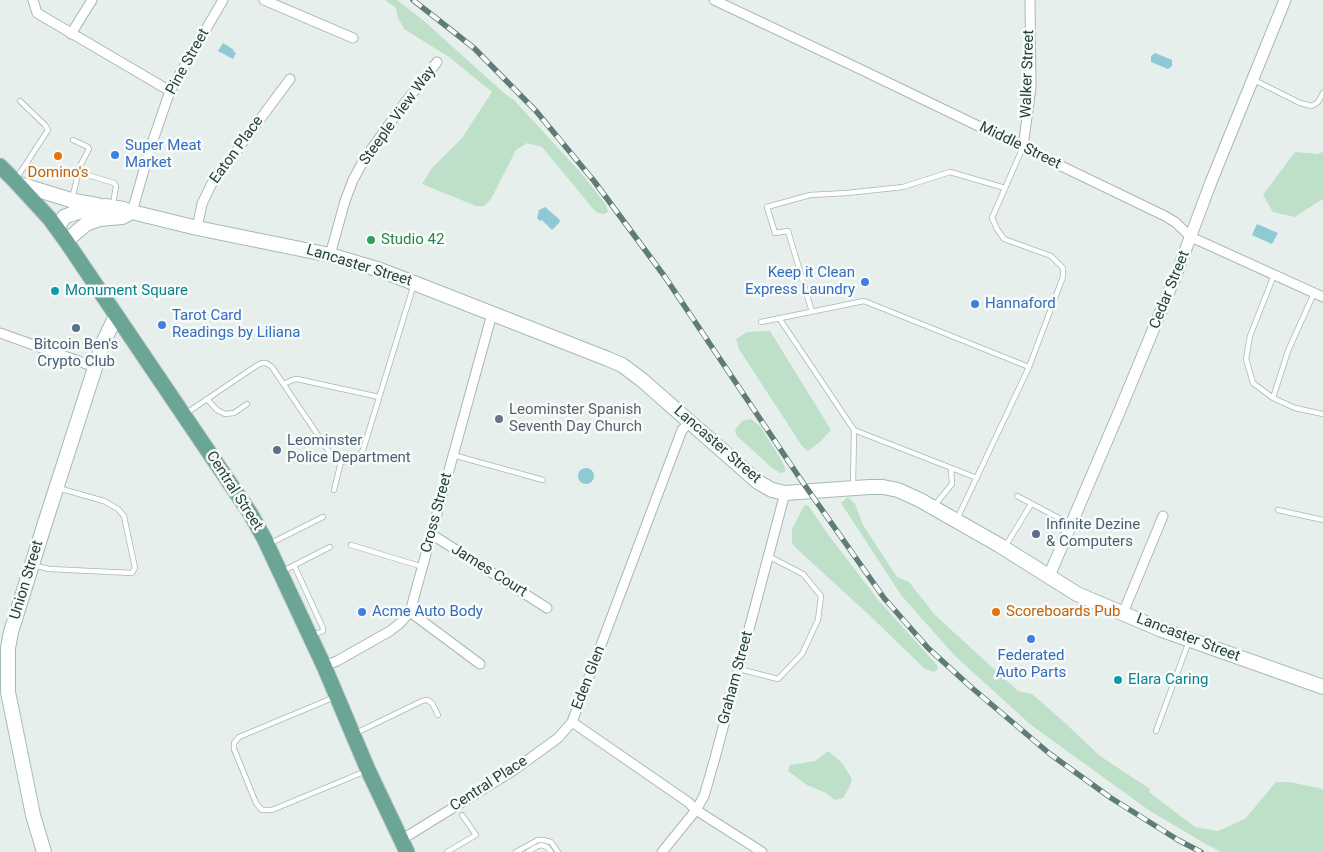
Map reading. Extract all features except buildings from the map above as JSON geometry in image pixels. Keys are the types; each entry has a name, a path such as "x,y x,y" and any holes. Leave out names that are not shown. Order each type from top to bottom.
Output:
{"main road":[{"name":"Central Street","path":"0,166 17,182 62,235 250,513 324,666 368,770 404,846"},
{"path":"17,182 72,201 110,210"},
{"name":"Lancaster Street","path":"62,235 99,219 110,210 124,209 197,228 330,255 414,282 622,365 642,380 758,482 772,490 785,493 883,487 898,490 956,520 1077,594 1189,640 1323,687"},
{"name":"Union Street","path":"44,852 33,815 4,676 9,643 32,564 103,343 116,316"}],"street":[{"path":"33,0 37,13 170,91"},
{"path":"71,34 92,0"},
{"name":"Pine Street","path":"132,212 150,149 170,91 223,0"},
{"path":"264,0 353,38"},
{"name":"Middle Street","path":"714,0 1165,216 1175,222 1191,237 1323,297"},
{"name":"Walker Street","path":"1023,147 1031,86 1030,0"},
{"name":"Cedar Street","path":"1049,576 1191,237 1285,0"},
{"name":"Steeple View Way","path":"330,255 345,200 365,158 437,62"},
{"name":"Eaton Place","path":"197,228 202,204 211,185 290,79"},
{"name":"Cross Street","path":"324,666 337,661 390,632 410,612 492,314"},
{"path":"0,332 95,367"},
{"name":"Eden Glen","path":"690,422 682,430 572,722 688,802 696,810 762,852"},
{"name":"Graham Street","path":"662,852 696,810 704,796 785,493"},
{"path":"1123,613 1164,516"},
{"name":"James Court","path":"431,534 547,608"},
{"path":"410,612 480,664"},
{"name":"Central Place","path":"404,846 558,738 572,722"}],"lane":[{"path":"1253,80 1300,103 1312,106 1318,102 1323,93"},
{"path":"17,182 48,130 20,101"},
{"path":"72,201 78,172 89,149 73,140"},
{"path":"956,520 1029,366 1062,277 1063,268 1051,256 1004,239 992,218 1023,147"},
{"path":"78,172 114,182 116,186 110,210"},
{"path":"812,312 788,231 775,233 767,207 810,195 903,187 950,172 1005,188"},
{"path":"1274,275 1250,336 1246,359 1253,383 1273,398 1295,408 1323,414"},
{"path":"184,415 256,366 262,363 269,364 332,456 341,462 353,459 362,453 414,282"},
{"path":"1273,398 1288,351 1314,293"},
{"path":"761,322 864,302 1029,366"},
{"path":"779,318 854,430 977,478"},
{"path":"284,384 298,379 379,397"},
{"path":"207,399 217,410 225,414 234,413 247,404"},
{"path":"852,488 854,430"},
{"path":"453,454 543,480"},
{"path":"334,490 341,462"},
{"path":"933,507 952,484 951,468"},
{"path":"32,564 49,569 132,573 135,568 124,516 118,509 104,501 56,488"},
{"path":"1017,496 1071,524"},
{"path":"1004,548 1031,504"},
{"path":"1278,510 1323,520"},
{"path":"267,545 323,517"},
{"path":"351,545 423,567"},
{"path":"280,572 330,547"},
{"path":"739,669 778,679 802,654 818,620 821,596 803,574 768,556"},
{"path":"294,565 324,628 323,631 310,637"},
{"path":"1156,731 1189,640"},
{"path":"336,696 239,738 234,743 234,749 256,803 262,810 272,810 368,770"},
{"path":"353,735 422,701 427,700 432,703 438,715"},
{"path":"447,852 476,835 462,815"},
{"path":"516,852 538,840 547,840 551,842 558,852"},
{"path":"528,852 541,845 547,847 551,852"}],"green space":[{"path":"385,0 397,0 424,21 515,101 582,174 606,205 608,212 604,214 594,210 542,147 527,143 516,150 491,199 484,206 476,206 422,184 432,168 462,138 492,92 449,57 404,29 398,18 396,8"},
{"path":"1295,152 1317,154 1323,152 1323,200 1295,217 1273,212 1263,195"},
{"path":"770,331 831,430 808,451 802,446 739,349 736,339 747,332"},
{"path":"751,419 760,426 782,461 785,472 780,473 771,467 737,436 735,430 742,421"},
{"path":"848,497 855,504 863,525 897,577 909,582 935,615 1018,691 1032,694 1100,756 1150,789 1149,792 1195,827 1218,831 1245,819 1276,782 1290,782 1323,789 1323,852 1221,852 1150,811 1031,725 954,655 901,595 841,503"},
{"path":"808,505 879,601 937,665 938,669 934,672 925,669 792,543 792,529 804,506"},
{"path":"828,751 842,763 852,779 843,798 835,800 826,793 807,785 788,771 790,765 815,761"}],"water":[{"path":"223,43 236,53 233,59 218,51"},
{"path":"1155,53 1172,60 1172,66 1168,69 1151,62 1151,56"},
{"path":"545,207 560,220 552,230 542,220 540,221 537,218 539,210"},
{"path":"1257,224 1278,233 1272,244 1252,235"},
{"path":"583,468 589,468 594,473 592,482 583,484 578,479 578,473"}],"railway":[{"path":"413,0 474,48 536,111 594,181 665,277 799,477 884,598 928,648 1050,754 1111,798 1178,840 1201,852"}],"place":[{"name":"Super Meat Market","path":"115,155"},
{"name":"Domino's","path":"58,156"},
{"name":"Studio 42","path":"371,240"},
{"name":"Keep it Clean Express Laundry","path":"865,282"},
{"name":"Monument Square","path":"55,291"},
{"name":"Hannaford","path":"975,304"},
{"name":"Tarot Card Readings by Liliana","path":"162,325"},
{"name":"Bitcoin Ben's Crypto Club","path":"76,328"},
{"name":"Leominster Spanish Seventh Day Church","path":"499,419"},
{"name":"Leominster Police Department","path":"277,450"},
{"name":"Infinite Dezine & Computers","path":"1036,534"},
{"name":"Acme Auto Body","path":"362,612"},
{"name":"Scoreboards Pub","path":"996,612"},
{"name":"Federated Auto Parts","path":"1031,639"},
{"name":"Elara Caring","path":"1118,680"}]}
